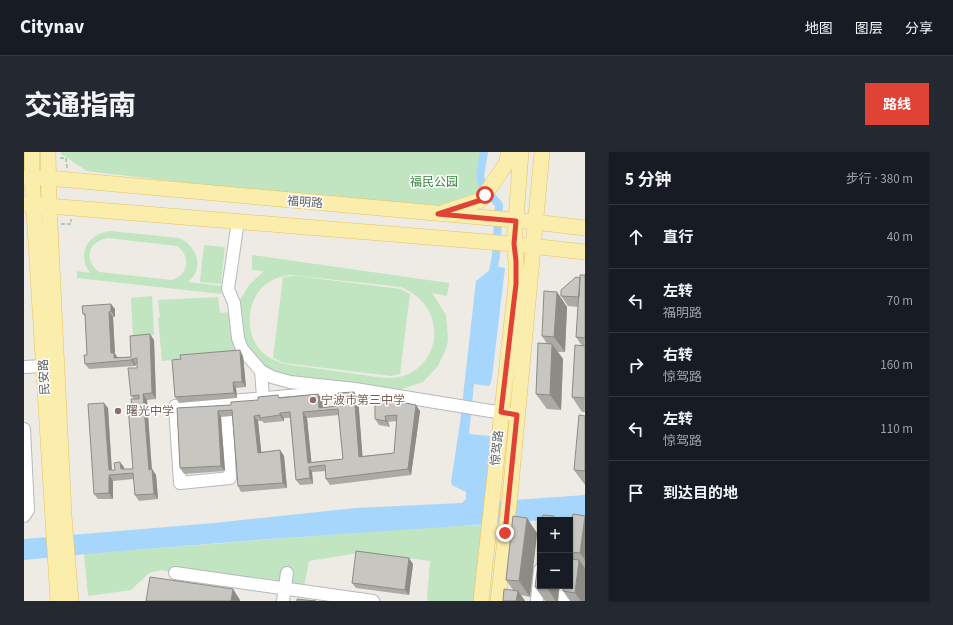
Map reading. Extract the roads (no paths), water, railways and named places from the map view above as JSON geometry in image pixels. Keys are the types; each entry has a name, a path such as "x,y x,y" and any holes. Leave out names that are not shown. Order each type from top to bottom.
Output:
{"main road":[{"name":"民安路","path":"32,152 28,178 29,204 43,366 62,561 71,601"},
{"name":"民安路","path":"48,152 58,517"},
{"path":"438,214 481,200 506,164 509,152"},
{"name":"惊驾路","path":"481,601 516,284 514,244 521,152"},
{"name":"惊驾路","path":"498,601 510,495 542,152"},
{"name":"福明路","path":"28,178 48,178 535,222 585,228"},
{"name":"福明路","path":"29,204 480,241 585,252"},
{"name":"民安路","path":"58,601 62,561"}],"street":[{"path":"238,221 228,289 234,303 238,338 242,349 250,360 262,371 272,377 290,382 355,389 517,415"},
{"path":"24,367 43,366"},
{"path":"262,371 263,397"},
{"path":"288,395 290,382"},
{"path":"226,402 230,478 180,483 174,406 355,389"},
{"path":"24,428 28,510 24,516"},
{"path":"175,573 373,601"},
{"path":"283,601 287,573"},
{"path":"537,601 538,589"},
{"path":"564,601 566,589"}],"water":[{"path":"495,266 505,268 491,383 489,386 474,384 469,434 490,436 486,502 585,495 585,517 537,517 537,520 234,542 24,560 24,539 214,523 356,508 462,503 466,499 466,492 452,485 451,482 460,423 476,281"}],"waterway":[{"path":"484,152 480,176 482,184 499,205 496,256 492,277"}],"place":[{"name":"宁波市第三中学","path":"313,400"},
{"name":"曙光中学","path":"118,411"}],"park label":[{"name":"福民公园","path":"434,182"}]}
